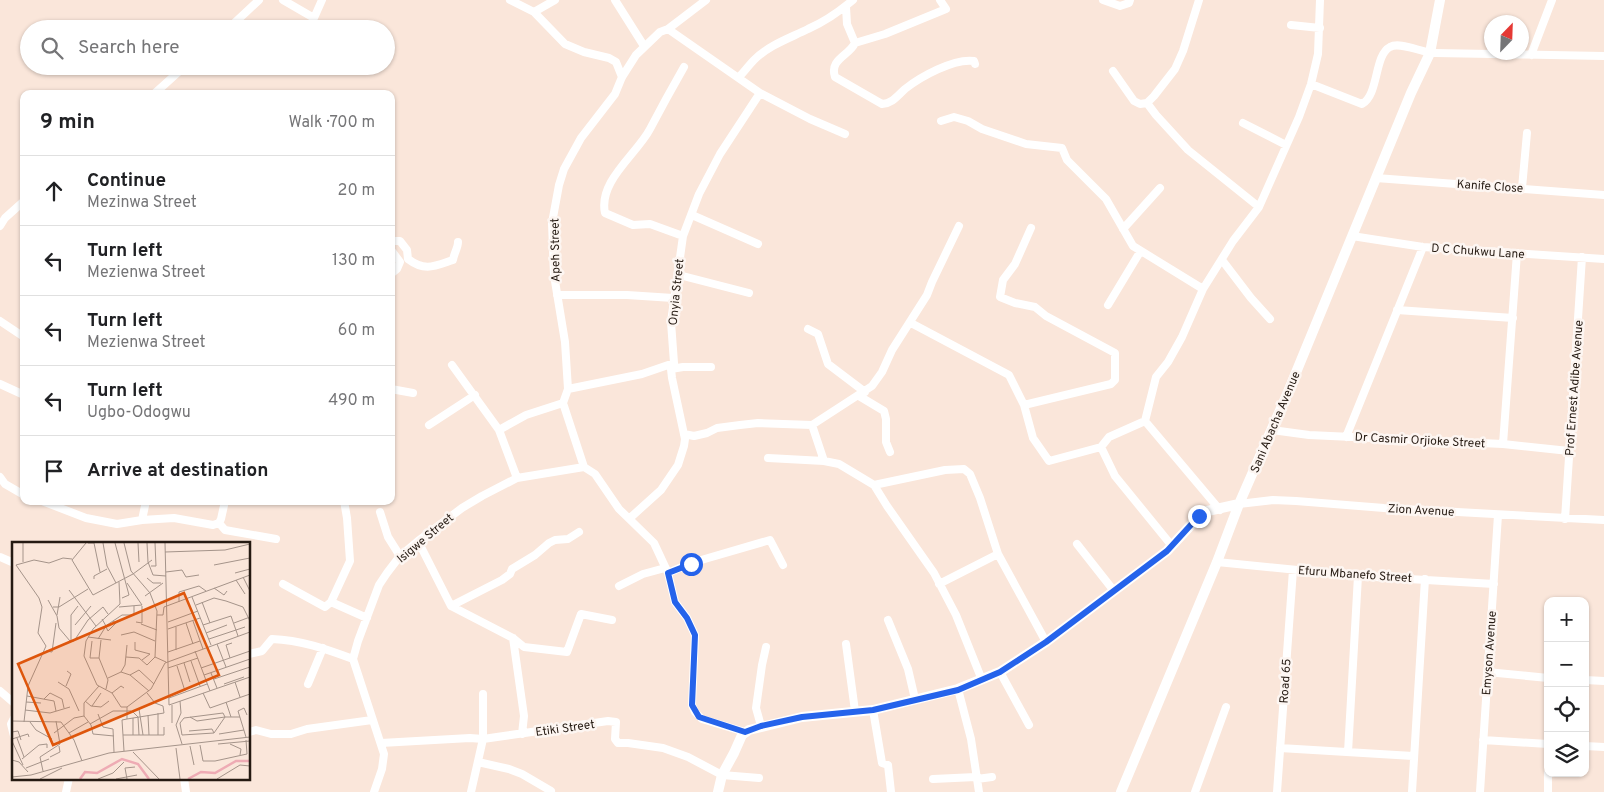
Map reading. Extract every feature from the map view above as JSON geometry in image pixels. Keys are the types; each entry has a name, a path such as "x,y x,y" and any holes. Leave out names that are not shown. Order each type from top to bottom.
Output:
{"street":[{"path":"238,20 259,0"},
{"path":"283,0 314,18 322,0"},
{"path":"510,0 534,12 565,44 616,62 622,77"},
{"path":"534,12 555,0"},
{"path":"615,0 644,46"},
{"name":"Apeh Street","path":"563,404 568,389 565,342 553,264 552,223 564,169 580,138 615,94 622,77 636,55 660,32 668,29 706,0"},
{"path":"739,77 755,59 769,49 809,29 853,0"},
{"path":"855,43 885,34 946,9 940,0"},
{"path":"1103,0 1120,6 1129,3 1130,0"},
{"path":"1113,70 1134,101 1140,104 1148,103 1175,69 1183,51 1199,0"},
{"path":"1145,420 1156,377 1168,362 1182,337 1203,289 1259,207 1286,145 1311,84 1318,54 1320,0"},
{"name":"Sani Abacha Avenue","path":"1121,792 1217,562 1239,504 1272,430 1430,53 1440,0"},
{"path":"1531,55 1552,0"},
{"path":"846,6 847,24 855,43 853,48 836,62 833,72 835,77 882,104 890,102 906,88 936,70 970,61 974,61 975,64"},
{"path":"1291,25 1320,28"},
{"path":"668,29 760,93 810,119 845,134"},
{"path":"1311,84 1362,104 1365,103 1382,57 1387,49 1396,45 1430,53 1604,56"},
{"path":"683,236 650,224 633,225 624,222 605,213 604,206 610,184 616,173 650,130 663,102 684,67"},
{"path":"158,90 175,75"},
{"name":"Onyia Street","path":"630,518 661,490 673,474 678,466 684,446 685,438 680,410 675,398 671,322 683,236 699,194 720,154 760,93"},
{"path":"1148,103 1156,115 1188,150 1259,207"},
{"path":"941,121 954,117 968,120 982,129 1026,144 1062,148 1067,160 1106,199 1133,246 1203,289"},
{"path":"1244,123 1286,145"},
{"path":"1522,188 1527,132"},
{"name":"Kanife Close","path":"1376,178 1604,194"},
{"path":"1123,229 1160,188"},
{"path":"0,226 5,218 20,205"},
{"path":"692,215 758,244"},
{"path":"684,434 694,436 717,428 740,425 812,425 862,394 877,380 892,350 928,296 932,282 959,226"},
{"path":"1024,405 1110,384 1114,380 1115,353 1046,316 1035,307 1000,297 1003,280 1015,264 1032,228"},
{"name":"D C Chukwu Lane","path":"1352,236 1423,247 1604,259"},
{"path":"395,241 400,241 407,250 408,259 415,265 432,268 453,260 458,242"},
{"path":"1346,437 1423,247"},
{"path":"1108,305 1140,252"},
{"path":"1503,444 1517,253"},
{"path":"395,255 400,262 395,271"},
{"name":"Prof Ernest Adibe Avenue","path":"1565,518 1582,258"},
{"path":"1222,260 1251,298 1270,318"},
{"path":"679,275 749,292"},
{"path":"557,294 673,298"},
{"path":"1397,310 1513,318"},
{"path":"0,321 20,334"},
{"path":"911,323 1009,375 1024,405 1033,438 1049,461 1101,447 1109,437 1145,420"},
{"path":"808,329 818,334 828,364 884,411 886,442 890,452"},
{"path":"452,365 499,430 517,478"},
{"path":"568,389 672,366 711,367"},
{"path":"0,384 20,393"},
{"path":"395,390 413,392"},
{"path":"429,425 475,395"},
{"path":"499,430 526,415 563,404 584,467 595,474 619,509 654,543 666,570 675,602 687,618 695,635 692,705 695,712 702,719 747,731 802,717 873,710 958,690 1000,672 1046,642 1172,546 1203,512 1220,510 1239,504"},
{"path":"1145,420 1220,510"},
{"path":"812,425 824,461"},
{"name":"Dr Casmir Orjioke Street","path":"1272,430 1308,435 1503,444 1570,450"},
{"path":"1101,447 1115,476 1172,546"},
{"path":"768,458 824,461 839,464 874,485 934,573 956,615 982,680"},
{"name":"Isigwe Street","path":"353,659 379,585 400,556 418,541 462,508 517,478 584,467"},
{"path":"874,485 945,470 964,469 970,474 980,498 998,554 1046,642"},
{"path":"0,477 5,484 20,492"},
{"name":"Zion Avenue","path":"1239,504 1288,500 1384,508 1604,520"},
{"path":"62,505 86,518 117,524 174,518 213,525 218,524 226,530 276,540"},
{"path":"142,520 145,505"},
{"path":"218,524 224,505"},
{"path":"283,584 325,607 331,602 350,561 345,505"},
{"path":"380,512 388,537 400,556"},
{"name":"Emyson Avenue","path":"1480,792 1498,515"},
{"path":"452,606 502,580 510,574 512,569 535,555 549,543 555,540 568,539 579,532"},
{"path":"619,586 643,574 666,570 770,540 784,565"},
{"path":"418,541 452,606 513,638 524,646 567,652 581,614 612,620"},
{"path":"1077,544 1114,591"},
{"path":"939,584 998,554"},
{"path":"0,557 12,562"},
{"name":"Efuru Mbanefo Street","path":"1217,562 1358,576 1494,584"},
{"name":"Road 65","path":"1277,792 1293,570"},
{"path":"1348,752 1358,576"},
{"path":"1412,792 1424,579"},
{"path":"331,602 367,618"},
{"path":"888,620 908,669 915,699"},
{"path":"513,638 524,716 522,734"},
{"path":"250,654 262,651 272,639 291,640 323,648 353,659 381,743 384,761 374,792"},
{"path":"846,644 855,711"},
{"path":"761,726 756,708 766,647"},
{"path":"308,684 323,648"},
{"path":"1000,672 1029,725"},
{"path":"1487,672 1544,678"},
{"path":"1589,680 1604,681"},
{"path":"958,690 971,739 979,792"},
{"path":"0,691 12,701"},
{"path":"471,792 483,739 483,694"},
{"path":"1195,792 1226,708"},
{"path":"873,710 882,763 888,765 891,792"},
{"path":"250,732 256,730 271,734 291,734 307,729 372,720"},
{"name":"Etiki Street","path":"381,743 470,738 483,739 608,721 616,722 615,739 618,743 663,748 688,757 722,775"},
{"path":"718,792 722,775 747,731"},
{"path":"1483,740 1544,745"},
{"path":"1589,746 1604,747"},
{"path":"1280,748 1413,756"},
{"path":"478,762 522,774 551,791"},
{"path":"722,775 758,778"},
{"path":"1548,777 1548,792"},
{"path":"933,779 992,778"}],"route":[{"path":"691,564 668,573 675,602 687,618 695,635 696,648 692,705 695,712 702,719 745,732 761,726 802,717 873,710 958,690 1000,672 1046,642 1167,551 1199,516"}]}
